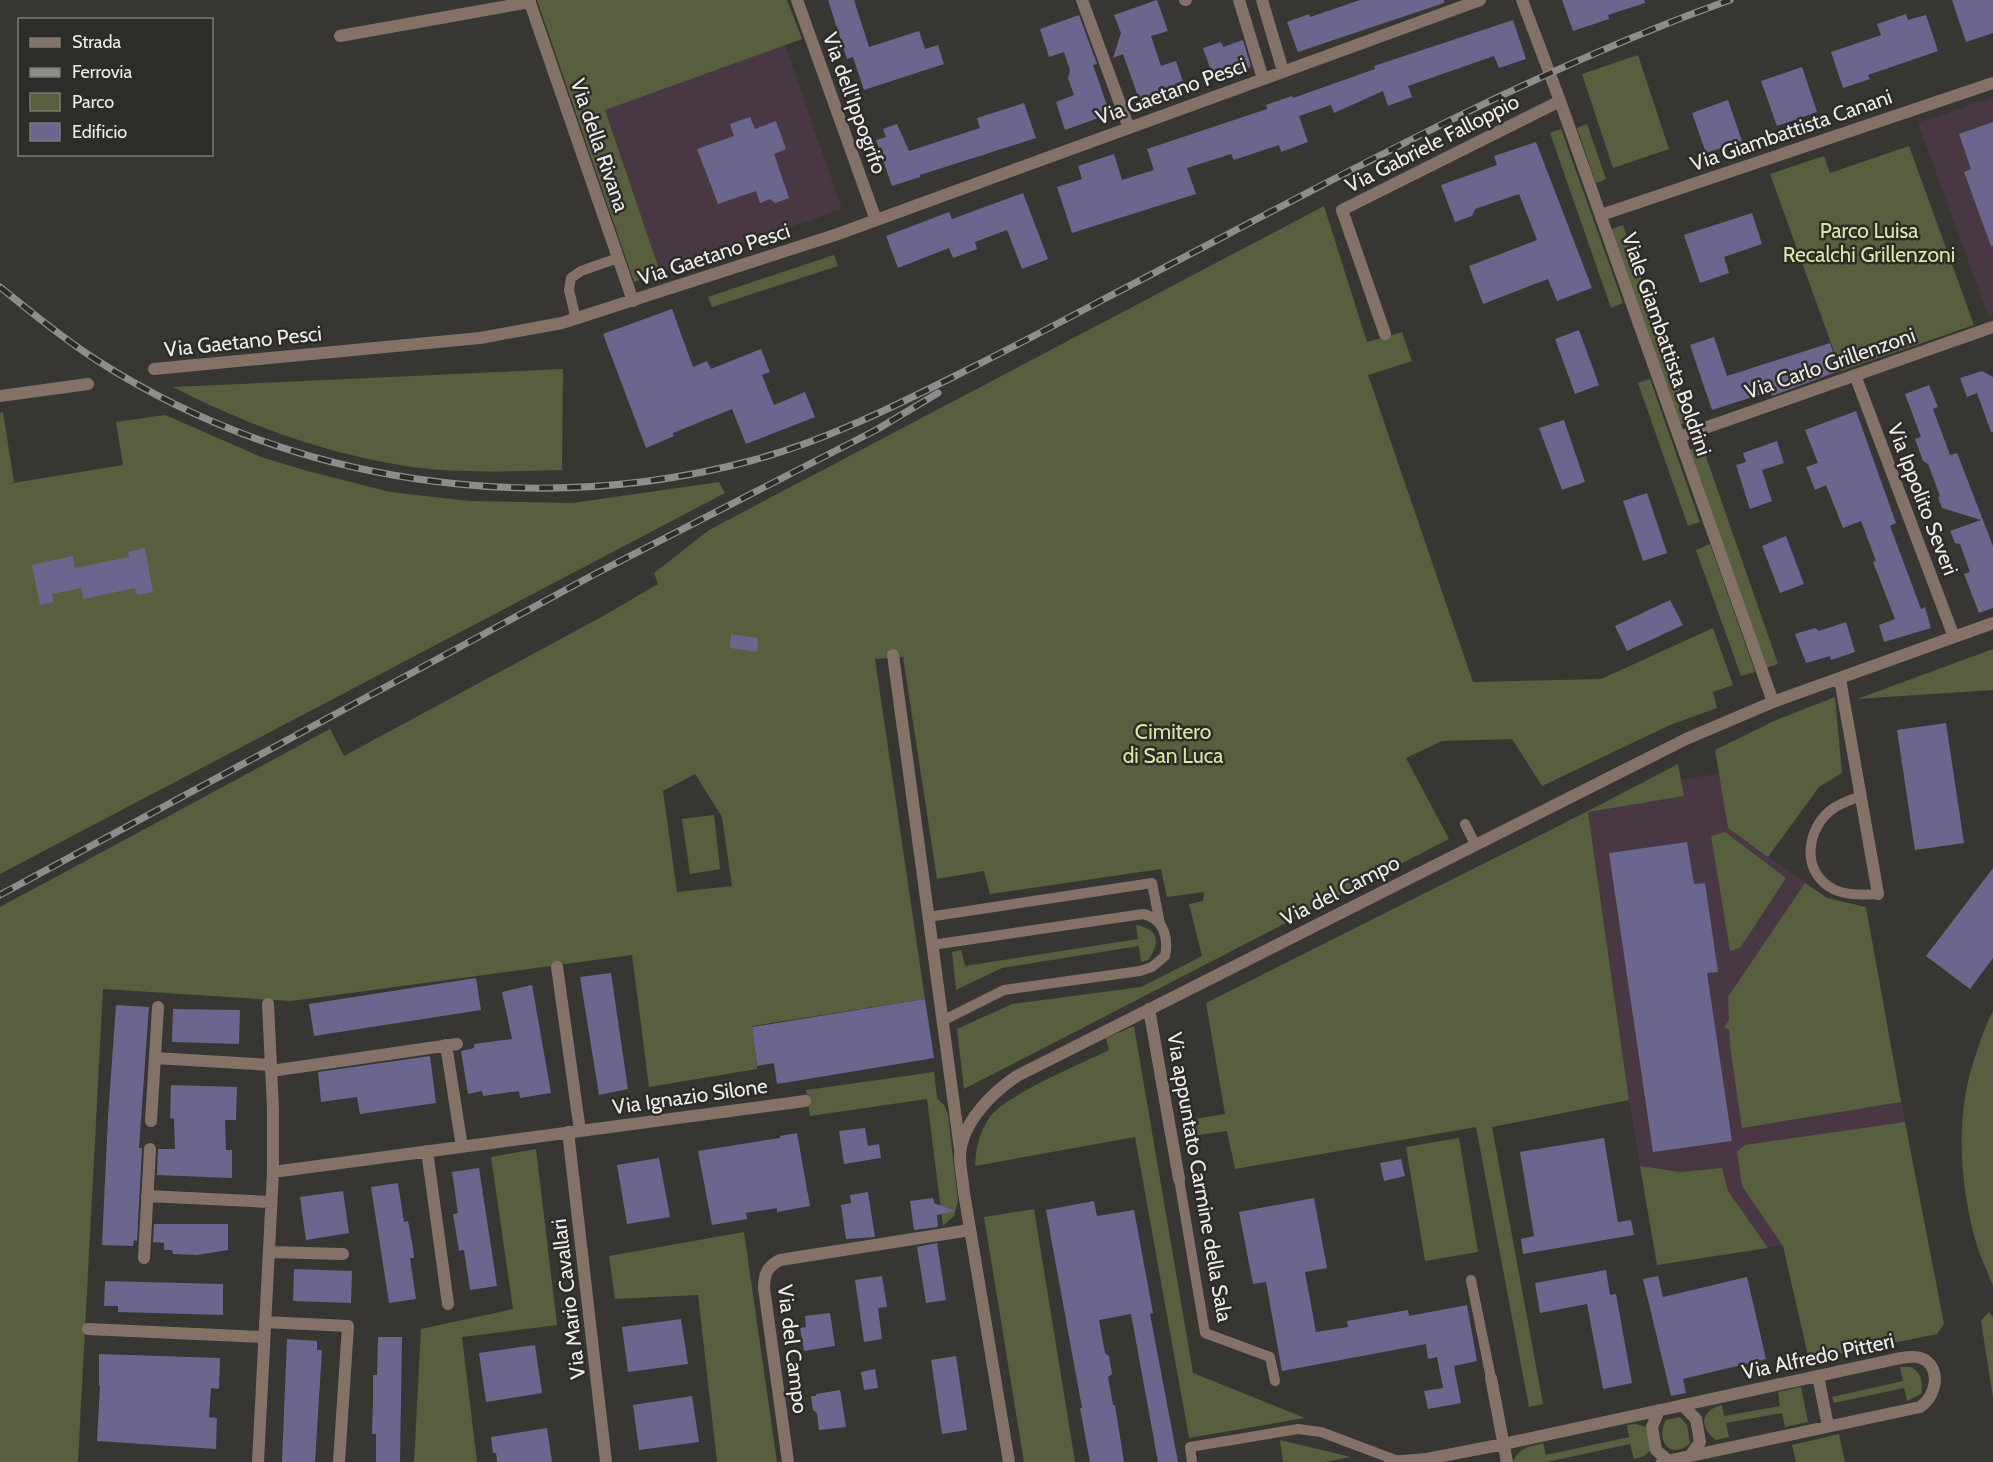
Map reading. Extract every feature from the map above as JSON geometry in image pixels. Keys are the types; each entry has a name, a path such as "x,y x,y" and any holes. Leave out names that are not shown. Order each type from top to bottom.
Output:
{"street":[{"name":"Via dell'Ippogrifo","path":"797,0 876,220"},
{"path":"1082,0 1129,128"},
{"name":"Via Gaetano Pesci","path":"1239,0 1263,79"},
{"path":"1262,0 1283,71"},
{"name":"Via Gaetano Pesci","path":"154,369 480,338 576,319 876,220 1480,0"},
{"name":"Viale Giambattista Boldrini","path":"1522,0 1601,215 1773,702"},
{"name":"Via della Rivana","path":"340,36 530,1 633,301"},
{"name":"Via Giambattista Canani","path":"1601,215 1993,83"},
{"name":"Via Gabriele Falloppio","path":"1385,334 1342,210 1560,101"},
{"name":"Via Carlo Grillenzoni","path":"1679,437 1993,328"},
{"name":"Via Ippolito Severi","path":"1855,375 1954,637"},
{"path":"0,396 88,384"},
{"name":"Via del Campo","path":"960,1153 980,1108 1001,1086 1017,1076 1686,739 1773,702 1993,623"},
{"name":"Via del Campo","path":"893,655 970,1230 1009,1462"},
{"path":"1840,679 1878,894"},
{"path":"557,967 574,1132"},
{"path":"258,1462 273,1172 268,1004"},
{"path":"151,1121 158,1007"},
{"name":"Via appuntato Carmine della Sala","path":"1149,1009 1179,1179"},
{"path":"155,1058 271,1068 452,1044 462,1147"},
{"name":"Via Ignazio Silone","path":"273,1172 805,1101"},
{"name":"Via Mario Cavallari","path":"574,1132 606,1462"},
{"path":"144,1258 150,1149"},
{"path":"427,1151 448,1304"},
{"path":"147,1196 271,1202"},
{"name":"Via del Campo","path":"788,1462 764,1288 768,1268 780,1260 970,1230"},
{"path":"269,1252 344,1254"},
{"path":"265,1322 348,1326 339,1462"},
{"path":"88,1329 264,1337"},
{"name":"Via Alfredo Pitteri","path":"1390,1462 1427,1459 1504,1444 1909,1357 1920,1358 1928,1363 1935,1381 1931,1396 1920,1407 1677,1460"},
{"path":"1818,1376 1828,1426"},
{"path":"1491,1378 1507,1462"},
{"path":"1659,1410 1652,1427 1656,1450 1677,1460 1700,1442 1696,1419 1682,1405"}],"lane":[{"path":"576,319 569,290 570,278 581,271 618,258"},
{"path":"1861,796 1842,802 1821,819 1812,835 1811,856 1813,867 1820,879 1829,887 1855,894 1878,894"},
{"path":"1465,824 1475,844"},
{"path":"928,916 1152,883 1160,924 1166,938 1165,956 1152,967 1004,990 942,1021"},
{"path":"932,945 1143,914 1151,916 1160,924"},
{"name":"Via appuntato Carmine della Sala","path":"1179,1179 1205,1333 1270,1357 1275,1381"},
{"path":"1472,1280 1491,1378"},
{"name":"Via Alfredo Pitteri","path":"1192,1462 1190,1447 1298,1429 1329,1434 1398,1461"}],"shaded area":[{"path":"785,45 842,209 660,272 605,110"},
{"path":"1993,97 1993,314 1988,315 1918,123"},
{"path":"1719,773 1728,828 1827,898 1866,907 1923,1221 1657,1265 1629,1100 1588,811 1684,796 1681,780"}],"green space":[{"path":"537,0 787,0 802,39 605,110 660,272 634,282"},
{"path":"1638,55 1669,149 1613,168 1582,74"},
{"path":"1587,124 1606,179 1596,183 1577,128"},
{"path":"1561,129 1623,303 1611,308 1550,133"},
{"name":"Parco Luisa Recalchi Grillenzoni","path":"1909,146 1974,325 1841,371 1770,174 1824,156 1830,173"},
{"name":"Cimitero di San Luca","path":"1324,206 1367,342 1402,332 1412,361 1368,375 1473,682 1601,679 1713,628 1733,685 1713,692 1717,708 1670,725 1542,786 1512,739 1442,741 1406,758 1449,839 964,1089 957,1029 1012,1004 1141,987 1202,956 1189,904 1203,901 1204,892 1167,897 1161,869 990,894 984,871 937,879 903,657 875,659 925,999 752,1026 757,1069 649,1087 632,955 291,1001 103,989 78,1462 0,1462 0,907 330,729 344,756 658,584 654,573 709,530","holes":["695,774 722,817 732,886 677,892 663,791"]},
{"path":"1623,225 1691,421 1679,425 1609,230"},
{"path":"834,255 838,266 712,307 708,297"},
{"path":"563,369 562,470 429,469 363,458 298,440 234,416 173,387"},
{"path":"1650,379 1700,522 1688,526 1638,383"},
{"path":"3,412 14,482 7,484 123,465 116,422 165,415 261,457 390,492 469,501 572,503 719,482 725,493 0,874 0,413"},
{"path":"1702,445 1778,664 1766,668 1687,451"},
{"path":"1710,544 1755,672 1741,676 1696,550"},
{"path":"1993,649 1993,690 1857,699"},
{"path":"1835,697 1842,773 1819,787 1768,857 1728,828 1715,750 1776,720"},
{"path":"1678,764 1684,796 1588,812 1629,1100 1492,1127 1543,1404 1529,1407 1476,1127 1235,1169 1227,1131 1184,1137 1182,1121 1225,1114 1206,1003"},
{"path":"714,815 720,869 690,874 682,819"},
{"path":"1725,832 1786,878 1740,948 1730,951 1711,836"},
{"path":"1805,883 1827,898 1866,907 1901,1102 1742,1128 1729,1030 1724,1027 1729,1020 1728,997"},
{"path":"1136,925 1149,930 1156,938 1155,948 1148,960 1141,962 1139,946 1002,968 956,990 952,952 961,950 965,966 1138,939"},
{"path":"1993,1012 1993,1286 1977,1245 1965,1193 1962,1123 1969,1077 1983,1033"},
{"path":"1134,1026 1193,1373 1305,1418 1189,1438 1135,1137 975,1166 980,1135 989,1118 998,1109 1027,1090 1109,1050 1106,1038"},
{"path":"934,1072 937,1098 944,1105 948,1115 958,1201 954,1216 943,1226 927,1099 810,1116 806,1090"},
{"path":"1905,1122 1944,1324 1937,1334 1809,1360 1783,1246 1742,1186 1737,1151 1745,1145"},
{"path":"1459,1138 1478,1252 1425,1261 1406,1147"},
{"path":"536,1149 557,1325 462,1337 477,1462 414,1462 421,1329 513,1309 491,1157"},
{"path":"1640,1166 1679,1172 1722,1168 1728,1191 1768,1248 1657,1265"},
{"path":"1034,1209 1075,1462 1024,1462 984,1217"},
{"path":"744,1232 777,1462 717,1462 698,1295 615,1299 609,1256"},
{"path":"1989,1312 1993,1317 1993,1398 1981,1321"},
{"path":"1900,1367 1911,1367 1920,1375 1921,1394 1907,1401 1904,1388 1834,1403 1832,1397 1903,1381"},
{"path":"1801,1387 1808,1422 1785,1427 1782,1413 1726,1423 1729,1437 1716,1440 1706,1430 1704,1420 1715,1407 1722,1405 1724,1416 1780,1406 1778,1392"},
{"path":"1680,1417 1687,1425 1690,1443 1683,1448 1671,1449 1663,1441 1663,1427 1666,1420"},
{"path":"1627,1425 1647,1427 1651,1450 1644,1456 1634,1459 1630,1444 1547,1462 1513,1462 1521,1450 1543,1443 1546,1455 1629,1437"},
{"path":"1839,1434 1845,1462 1796,1462 1792,1445"},
{"path":"1280,1440 1351,1457 1325,1462 1283,1462"}],"building":[{"path":"828,0 854,0 869,47 919,31 925,49 938,45 944,64 864,90 853,57 847,59"},
{"path":"1157,0 1168,31 1151,36 1161,66 1176,61 1185,87 1140,102 1123,54 1113,58 1121,33 1114,15"},
{"path":"1360,0 1444,0 1444,3 1298,52 1287,22 1309,14 1310,17"},
{"path":"1562,0 1644,0 1645,3 1608,15 1609,19 1573,31"},
{"path":"1952,0 1993,0 1993,33 1966,42"},
{"path":"1906,14 1908,20 1926,15 1938,51 1868,75 1870,79 1843,88 1831,52 1881,35 1877,24"},
{"path":"1079,15 1097,64 1093,65 1110,114 1065,130 1056,102 1074,95 1068,78 1070,70 1064,52 1049,57 1040,29"},
{"path":"1513,20 1526,59 1499,68 1494,56 1408,86 1412,97 1388,106 1383,91 1334,113 1331,105 1299,116 1308,142 1281,152 1279,145 1234,160 1231,154 1187,168 1196,194 1072,233 1057,187 1082,179 1078,166 1114,154 1122,180 1154,170 1147,149 1267,109 1266,105 1292,96 1293,98 1375,69 1374,66"},
{"path":"1243,40 1251,67 1214,79 1203,48 1221,42 1223,47"},
{"path":"1802,67 1817,112 1777,126 1761,81"},
{"path":"1728,100 1742,141 1706,153 1692,113"},
{"path":"1024,103 1036,138 892,186 876,140 886,137 883,129 897,124 909,151 980,128 977,118"},
{"path":"750,117 755,129 776,121 786,149 774,154 789,198 775,203 770,199 760,203 756,191 718,204 697,149 734,136 730,124"},
{"path":"1993,122 1993,246 1991,246 1964,172 1971,169 1959,134"},
{"path":"1536,142 1592,288 1557,301 1548,279 1483,304 1469,266 1537,240 1519,194 1475,209 1472,216 1455,222 1441,185 1497,165 1494,156"},
{"path":"1023,193 1048,259 1022,269 1007,230 975,242 977,249 953,258 949,248 898,268 886,236 949,212 952,219"},
{"path":"1752,213 1762,244 1724,257 1729,273 1700,283 1684,235"},
{"path":"672,309 693,367 707,361 711,369 761,349 770,372 762,375 774,405 805,392 815,417 746,444 732,409 673,433 674,436 646,448 603,334"},
{"path":"1579,330 1599,385 1575,394 1555,339"},
{"path":"1714,337 1727,376 1830,343 1839,371 1772,396 1771,391 1712,410 1690,345"},
{"path":"1982,371 1993,377 1993,432 1991,432 1977,393 1967,397 1960,378"},
{"path":"1929,385 1938,407 1933,409 1950,455 1957,453 1993,546 1993,608 1979,613 1964,574 1970,572 1960,544 1955,543 1950,531 1981,520 1942,508 1928,464 1923,461 1915,439 1921,437 1905,394"},
{"path":"1856,411 1896,523 1890,526 1921,609 1925,607 1931,628 1884,642 1879,625 1895,619 1873,562 1876,561 1861,521 1843,528 1826,485 1815,490 1806,467 1818,463 1805,430"},
{"path":"1564,420 1585,482 1562,490 1539,428"},
{"path":"1777,441 1784,463 1762,470 1772,501 1750,509 1736,465 1746,462 1743,453"},
{"path":"1647,493 1667,553 1643,561 1623,501"},
{"path":"1786,536 1804,584 1780,593 1762,546"},
{"path":"145,548 153,592 137,595 135,588 83,599 81,588 52,594 54,602 40,605 32,565 73,556 75,568 129,557 128,552"},
{"path":"1670,600 1683,625 1627,651 1615,626"},
{"path":"1846,622 1855,652 1831,660 1830,656 1806,663 1795,634 1815,628 1819,631"},
{"path":"731,634 758,638 757,652 730,648"},
{"path":"1946,723 1964,843 1915,850 1897,730"},
{"path":"1687,842 1694,884 1705,883 1718,972 1707,973 1732,1141 1653,1152 1609,853"},
{"path":"1993,868 1993,958 1970,989 1926,956"},
{"path":"611,973 628,1089 599,1095 580,977"},
{"path":"476,978 481,1010 314,1036 309,1004"},
{"path":"532,985 551,1093 520,1098 519,1091 483,1096 482,1091 468,1094 461,1051 474,1048 474,1044 512,1039 502,992"},
{"path":"925,999 934,1058 777,1084 774,1063 757,1066 752,1027"},
{"path":"116,1005 149,1007 139,1148 142,1148 137,1241 134,1240 133,1246 102,1245"},
{"path":"173,1009 240,1010 239,1044 172,1042"},
{"path":"430,1056 436,1103 360,1114 357,1097 321,1102 318,1072"},
{"path":"171,1085 237,1087 236,1120 225,1120 226,1150 232,1150 232,1178 157,1175 158,1149 175,1149 174,1119 170,1118"},
{"path":"865,1128 868,1146 879,1144 881,1158 844,1164 839,1131"},
{"path":"797,1133 810,1206 777,1212 777,1208 746,1213 747,1219 712,1225 698,1151 780,1138 780,1136"},
{"path":"1604,1138 1618,1222 1631,1220 1634,1235 1523,1254 1521,1239 1534,1236 1520,1152"},
{"path":"659,1158 670,1217 627,1224 617,1165"},
{"path":"1401,1159 1405,1176 1384,1181 1380,1163"},
{"path":"479,1168 497,1286 470,1290 464,1250 459,1251 453,1214 458,1213 452,1172"},
{"path":"398,1183 404,1222 408,1221 413,1248 414,1258 410,1258 416,1299 389,1303 371,1187"},
{"path":"343,1191 349,1233 306,1240 300,1197"},
{"path":"868,1192 875,1237 846,1239 841,1205 851,1203 850,1195"},
{"path":"933,1198 934,1203 955,1211 937,1215 938,1227 914,1230 910,1201"},
{"path":"1314,1198 1327,1268 1305,1272 1316,1332 1348,1327 1347,1321 1408,1310 1409,1316 1467,1305 1477,1361 1454,1366 1461,1403 1428,1409 1424,1391 1443,1388 1437,1357 1428,1359 1426,1344 1282,1371 1266,1282 1253,1284 1239,1212"},
{"path":"1094,1201 1097,1216 1134,1210 1153,1313 1150,1314 1178,1462 1158,1462 1131,1314 1099,1320 1105,1353 1109,1356 1112,1374 1108,1377 1124,1462 1090,1462 1046,1210"},
{"path":"154,1224 228,1224 228,1250 197,1255 173,1254 172,1250 164,1250 164,1243 153,1242"},
{"path":"937,1243 946,1300 926,1303 917,1247"},
{"path":"294,1269 352,1271 351,1303 293,1301"},
{"path":"1606,1270 1610,1295 1616,1294 1632,1383 1603,1389 1587,1304 1540,1313 1535,1283"},
{"path":"882,1276 887,1307 878,1308 882,1339 864,1342 855,1280"},
{"path":"1658,1276 1663,1297 1747,1277 1766,1359 1683,1379 1686,1393 1671,1396 1643,1279"},
{"path":"105,1281 223,1284 223,1315 118,1312 118,1306 104,1306"},
{"path":"830,1313 835,1346 804,1351 800,1328 806,1327 805,1316"},
{"path":"681,1319 688,1364 628,1372 622,1327"},
{"path":"378,1337 402,1337 400,1462 376,1462 376,1434 372,1434 373,1375 377,1375"},
{"path":"287,1339 317,1341 317,1350 322,1350 315,1462 282,1462"},
{"path":"535,1345 542,1393 486,1402 479,1353"},
{"path":"99,1354 220,1358 219,1389 211,1388 209,1417 217,1418 216,1449 97,1441"},
{"path":"956,1356 967,1430 942,1434 931,1360"},
{"path":"875,1369 878,1388 864,1390 861,1372"},
{"path":"840,1390 846,1427 819,1430 817,1413 813,1410 811,1396"},
{"path":"692,1396 699,1442 639,1450 633,1405"},
{"path":"547,1428 552,1462 497,1462 491,1437"}],"railway":[{"path":"0,287 85,353 173,403 251,437 332,462 416,479 500,487 585,487 670,478 781,452 860,421 999,354 1413,138 1569,65 1730,0"},
{"path":"0,895 595,574 876,430 938,393"}]}
